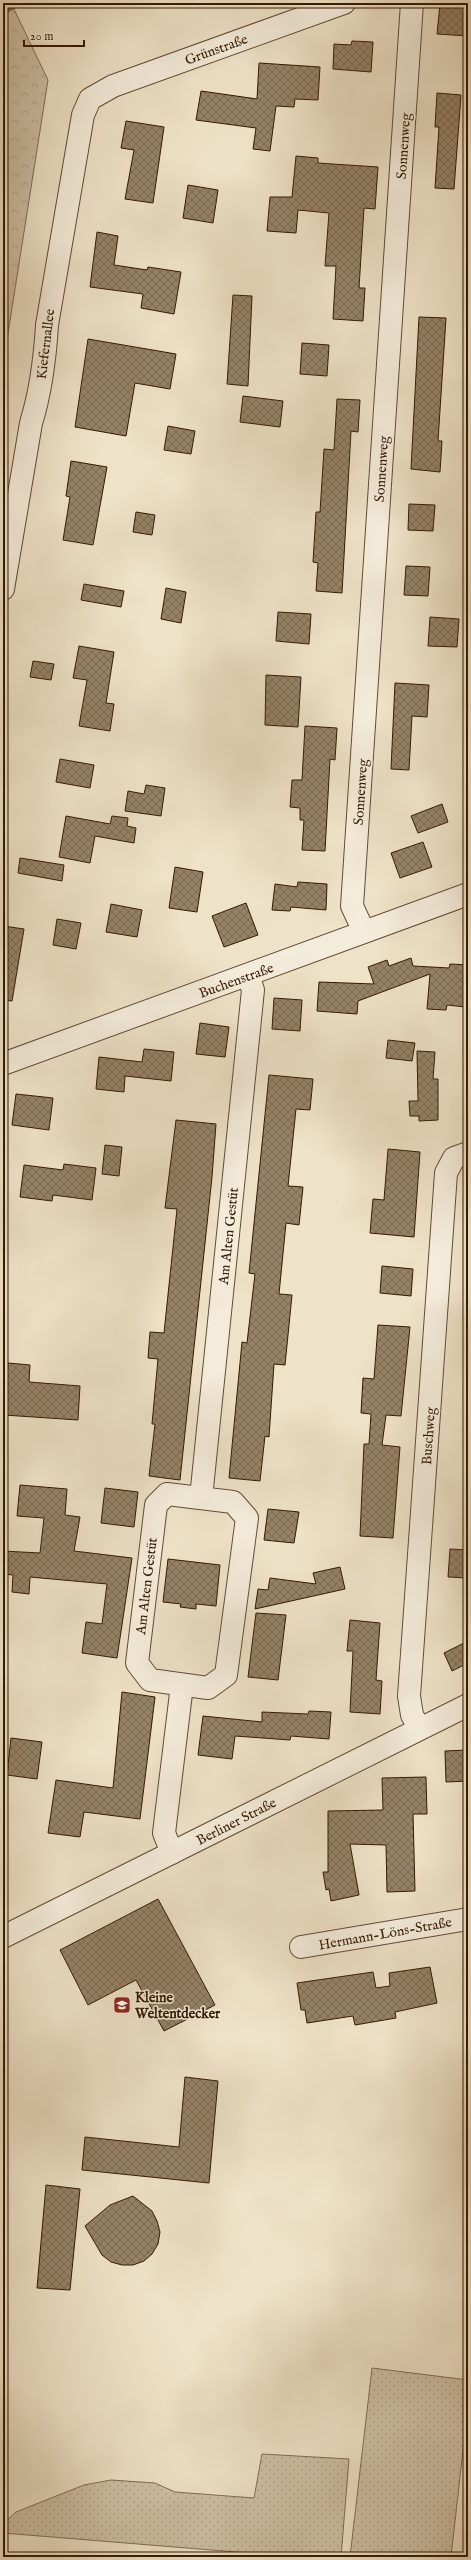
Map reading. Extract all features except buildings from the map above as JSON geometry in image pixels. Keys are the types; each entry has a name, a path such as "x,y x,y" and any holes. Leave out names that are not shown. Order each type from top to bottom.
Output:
{"street":[{"name":"Grünstraße","path":"90,99 113,86 344,3"},
{"name":"Sonnenweg","path":"364,932 352,906 412,3"},
{"name":"Kiefernallee","path":"3,589 31,423 38,402 46,350 47,325 80,129 83,116 90,99"},
{"name":"Buchenstraße","path":"3,1064 468,894"},
{"name":"Am Alten Gestüt","path":"201,1498 253,990 248,975"},
{"name":"Buschweg","path":"419,1728 412,1715 409,1696 446,1173 454,1158 468,1153"},
{"name":"Am Alten Gestüt","path":"167,1494 233,1502 246,1518 226,1675 208,1688 182,1685 150,1680 137,1663 156,1505 167,1494"},
{"path":"172,1853 164,1833 182,1685"},
{"name":"Berliner Straße","path":"3,1937 468,1704"},
{"name":"Hermann-Löns-Straße","path":"301,1947 468,1918"}],"green space":[{"path":"3,3 11,3 48,80 3,365"},
{"path":"372,2368 468,2380 468,2406 451,2557 350,2557"},
{"path":"262,2454 349,2459 341,2557 297,2557 3,2533 3,2524 16,2512 84,2485 111,2480 155,2483 175,2492 254,2498"}],"waterway":[{"path":"3,12 19,3"}],"place":[{"name":"Kleine Weltentdecker","path":"122,2005"}]}
